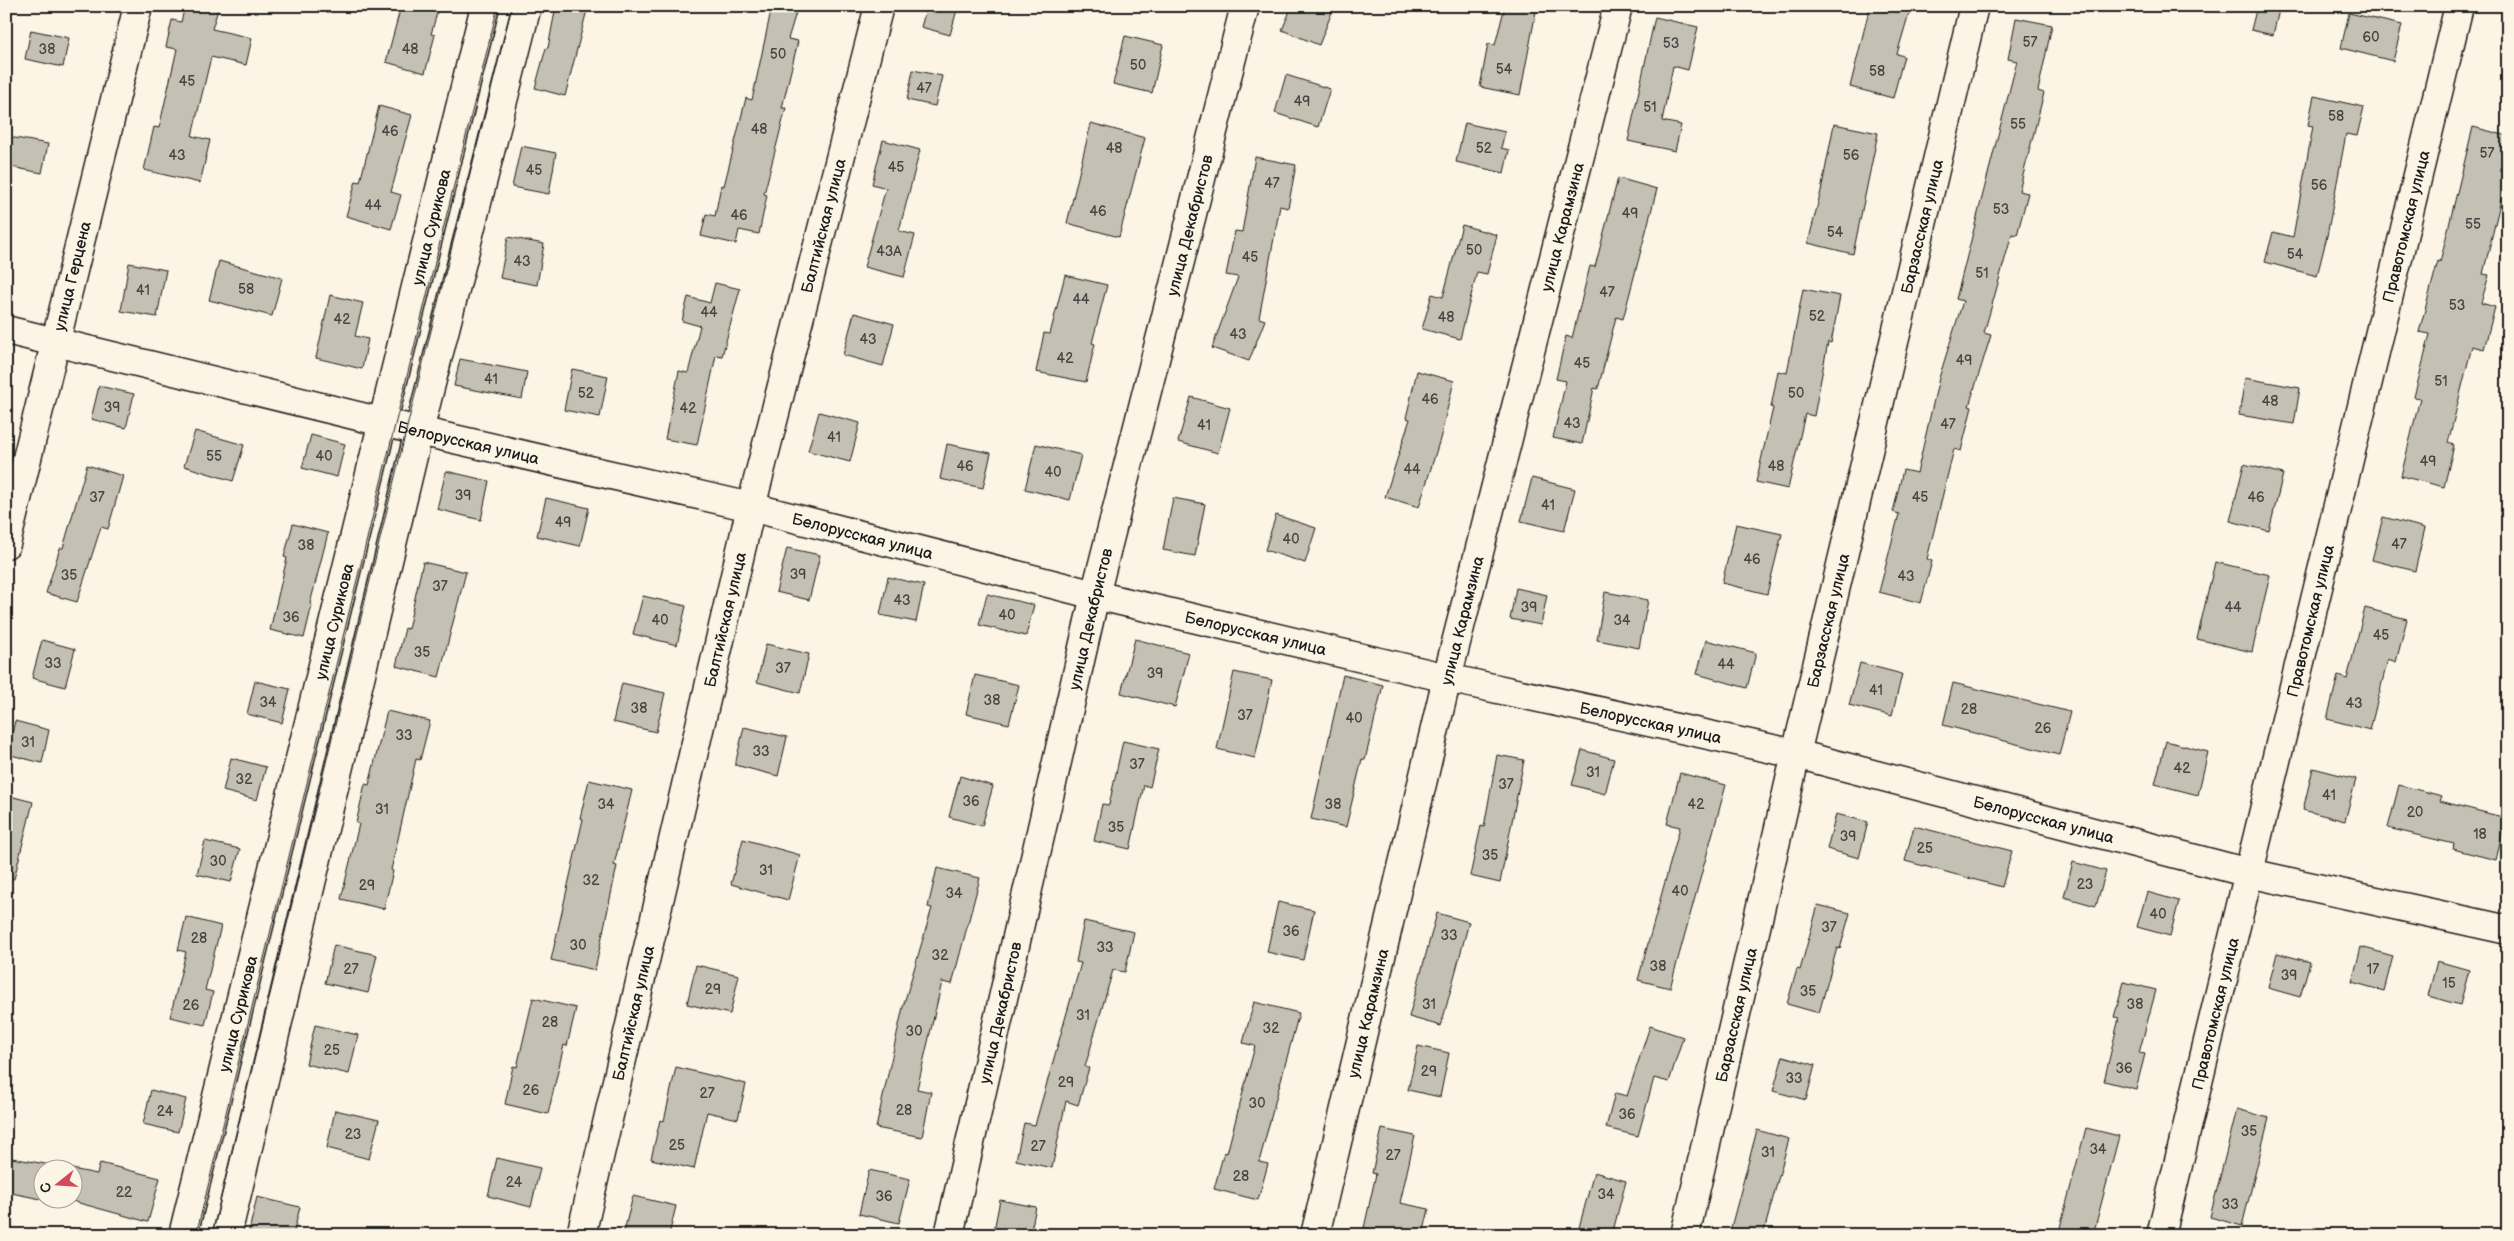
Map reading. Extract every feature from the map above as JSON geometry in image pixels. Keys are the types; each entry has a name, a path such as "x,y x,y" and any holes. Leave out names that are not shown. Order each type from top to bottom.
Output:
{"street":[{"name":"улица Герцена","path":"6,544 54,342 138,6"},
{"name":"улица Сурикова","path":"184,1235 382,420 485,6"},
{"path":"227,1235 419,430 527,6"},
{"name":"Балтийская улица","path":"581,1235 751,506 879,6"},
{"name":"улица Декабристов","path":"949,1235 1094,595 1245,6"},
{"name":"улица Карамзина","path":"1315,1235 1447,678 1618,6"},
{"name":"Барзасская улица","path":"1684,1235 1974,6"},
{"name":"Правотомская улица","path":"2161,1235 2459,6"},
{"name":"Белорусская улица","path":"6,330 419,430 751,506 1094,595 1447,678 1796,754 2249,873 2508,930"}],"building":[{"path":"185,6 219,6 212,29 252,38 246,65 211,57 192,136 210,140 200,183 144,170 154,127 159,128 177,49 166,47 172,20 181,22"},
{"path":"401,6 439,6 431,34 435,35 425,73 386,62"},
{"path":"556,6 588,6 565,96 535,88 546,48 548,48"},
{"path":"772,6 798,6 788,39 798,41 782,108 786,108 764,194 767,195 759,234 739,230 736,244 701,236 706,214 715,216 721,185 724,186 746,98 752,100"},
{"path":"927,6 958,6 950,35 921,27"},
{"path":"1292,6 1319,6 1332,12 1319,45 1282,30"},
{"path":"1505,6 1537,6 1520,95 1480,87 1488,44 1495,45"},
{"path":"1870,6 1911,6 1897,54 1904,56 1893,98 1850,87"},
{"path":"2257,6 2280,6 2273,35 2251,30"},
{"path":"2349,13 2402,25 2393,61 2341,48"},
{"path":"1655,17 1698,27 1688,70 1673,66 1662,121 1681,125 1675,151 1628,141"},
{"path":"2016,18 2052,25 2038,91 2044,93 2019,191 2028,193 2017,235 2012,234 1984,333 1991,335 1969,406 1972,407 1961,451 1954,449 1927,559 1932,561 1921,603 1879,592 1899,514 1893,512 1903,470 1917,473 1939,378 1963,301 1956,299 2017,61 2008,59"},
{"path":"31,30 69,38 63,67 25,59"},
{"path":"1125,36 1163,45 1152,93 1113,84"},
{"path":"913,70 942,76 935,106 907,100"},
{"path":"1286,75 1330,89 1318,127 1275,113"},
{"path":"2314,96 2364,107 2357,136 2346,134 2327,236 2317,276 2265,262 2273,232 2293,237 2313,126 2308,125"},
{"path":"379,106 412,115 391,192 401,195 391,229 346,216 356,181 360,182"},
{"path":"1091,123 1145,138 1119,237 1067,223"},
{"path":"1465,123 1505,132 1501,148 1509,150 1504,173 1456,162"},
{"path":"1834,124 1878,133 1853,254 1808,243 1821,191"},
{"path":"2473,127 2508,136 2508,170 2483,274 2489,275 2481,303 2495,307 2484,349 2472,346 2448,443 2454,445 2444,487 2401,476 2420,398 2414,397 2430,334 2419,332 2438,261 2440,262"},
{"path":"10,137 48,144 42,173 6,166"},
{"path":"883,140 920,150 899,231 915,235 904,277 864,267 886,188 872,184"},
{"path":"521,146 556,153 549,194 512,187"},
{"path":"1255,157 1296,165 1288,208 1280,206 1259,318 1265,320 1249,361 1212,348 1238,277 1226,275 1235,231 1242,232"},
{"path":"1618,178 1657,189 1623,319 1616,317 1598,389 1594,388 1582,444 1553,438 1566,381 1556,379 1566,336 1572,338 1590,266 1595,267"},
{"path":"1462,225 1497,235 1487,274 1477,272 1460,339 1422,329 1432,294 1443,297"},
{"path":"508,237 544,244 537,285 500,278"},
{"path":"219,261 282,278 272,316 209,300"},
{"path":"129,263 166,270 157,317 121,311"},
{"path":"1065,275 1107,285 1092,343 1095,344 1086,382 1036,372 1044,333 1050,334"},
{"path":"715,283 740,289 722,356 716,355 697,445 665,439 679,371 688,373 700,326 682,321 688,297 710,303"},
{"path":"1803,289 1840,296 1831,343 1828,342 1814,416 1805,414 1788,489 1756,482 1773,408 1771,407 1778,371 1787,373"},
{"path":"330,295 363,303 355,336 368,339 362,369 316,358"},
{"path":"854,313 894,324 883,366 843,355"},
{"path":"460,359 527,372 522,399 454,386"},
{"path":"572,369 608,376 600,417 564,410"},
{"path":"1417,371 1454,381 1440,439 1419,507 1385,497 1410,419 1406,418"},
{"path":"2245,378 2300,388 2294,424 2239,415"},
{"path":"99,386 134,394 126,428 91,419"},
{"path":"1191,397 1230,408 1218,453 1178,442"},
{"path":"819,412 860,423 850,462 808,451"},
{"path":"195,431 244,445 233,481 184,466"},
{"path":"311,435 345,444 337,477 302,468"},
{"path":"947,444 991,453 983,488 940,479"},
{"path":"1036,444 1081,455 1070,500 1025,489"},
{"path":"2244,464 2283,474 2269,531 2230,521"},
{"path":"87,465 123,476 108,529 101,527 77,602 46,593 60,548 63,548"},
{"path":"446,471 489,481 481,520 437,509"},
{"path":"1532,478 1575,489 1564,531 1521,521"},
{"path":"546,498 589,508 580,546 537,536"},
{"path":"1173,498 1205,504 1195,556 1163,550"},
{"path":"1276,515 1316,528 1305,563 1265,550"},
{"path":"2383,517 2425,528 2415,571 2372,560"},
{"path":"293,524 328,533 310,604 312,605 304,638 270,630 287,558 284,557"},
{"path":"1736,524 1782,534 1767,594 1722,583"},
{"path":"787,548 820,555 809,600 776,592"},
{"path":"423,562 466,572 439,677 396,666 405,628 408,629"},
{"path":"2215,562 2270,575 2252,652 2197,639"},
{"path":"888,577 924,585 916,622 880,615"},
{"path":"1516,588 1547,595 1541,625 1510,619"},
{"path":"1605,592 1648,600 1639,648 1597,640"},
{"path":"987,594 1034,605 1026,636 979,625"},
{"path":"643,596 686,606 677,645 633,634"},
{"path":"2365,608 2407,619 2396,662 2388,659 2370,730 2327,719 2338,676 2347,679"},
{"path":"1135,639 1189,653 1175,707 1121,693"},
{"path":"42,640 75,649 65,687 32,678"},
{"path":"1706,640 1756,653 1747,688 1697,674"},
{"path":"766,644 809,654 800,693 757,682"},
{"path":"1860,663 1902,674 1892,716 1849,705"},
{"path":"1234,672 1272,680 1255,758 1217,749"},
{"path":"975,675 1019,685 1009,724 966,714"},
{"path":"1343,675 1383,685 1365,760 1362,759 1346,827 1311,819"},
{"path":"255,681 290,689 282,723 247,714"},
{"path":"622,683 665,693 656,732 613,722"},
{"path":"1953,683 2070,712 2059,755 1943,725"},
{"path":"387,711 430,721 420,760 416,759 384,909 341,899 359,824 356,823 365,784 369,785"},
{"path":"15,721 49,730 42,763 7,754"},
{"path":"744,727 787,737 778,776 735,765"},
{"path":"1123,741 1159,749 1150,787 1144,785 1130,849 1094,841 1102,804 1109,805"},
{"path":"2166,741 2208,752 2198,795 2155,784"},
{"path":"1582,750 1614,759 1605,794 1572,785"},
{"path":"1497,755 1524,760 1500,883 1470,876 1481,826 1484,827"},
{"path":"231,758 266,767 257,800 223,791"},
{"path":"2313,768 2356,779 2345,821 2303,810"},
{"path":"1680,773 1726,785 1670,988 1638,980 1680,827 1667,824"},
{"path":"960,776 993,786 982,826 949,817"},
{"path":"589,780 632,790 614,865 617,866 595,970 551,960 583,819 580,818"},
{"path":"2399,785 2442,796 2440,801 2506,818 2496,860 2453,849 2454,844 2388,828"},
{"path":"6,795 33,802 14,879 6,878"},
{"path":"1836,814 1868,822 1859,858 1827,849"},
{"path":"1914,826 2012,851 2002,887 1905,861"},
{"path":"743,839 800,855 788,900 731,884"},
{"path":"205,841 240,849 231,882 197,874"},
{"path":"2073,862 2106,871 2096,906 2064,897"},
{"path":"937,868 980,878 952,984 942,982 917,1089 931,1092 922,1137 876,1128 903,1007 932,908 928,907"},
{"path":"2147,892 2179,901 2170,936 2137,927"},
{"path":"1278,902 1314,910 1303,960 1267,952"},
{"path":"1818,905 1850,913 1840,949 1837,948 1819,1013 1787,1004 1797,969 1800,970"},
{"path":"1437,913 1469,922 1441,1026 1409,1017"},
{"path":"186,917 221,926 205,990 213,992 205,1025 170,1017 186,952 178,950"},
{"path":"1084,921 1134,932 1125,972 1113,970 1085,1067 1089,1068 1078,1105 1066,1101 1052,1168 1016,1160 1024,1123 1035,1125 1081,963 1076,962"},
{"path":"334,945 377,955 368,993 325,983"},
{"path":"2361,947 2393,956 2384,991 2352,982"},
{"path":"2277,953 2310,962 2300,997 2268,988"},
{"path":"2437,961 2469,970 2460,1005 2428,996"},
{"path":"696,965 739,975 730,1014 687,1004"},
{"path":"2124,982 2156,990 2139,1053 2145,1054 2136,1089 2104,1081 2119,1018 2114,1017"},
{"path":"533,998 576,1008 567,1046 564,1045 548,1114 505,1104 513,1066 517,1067"},
{"path":"1254,1002 1299,1013 1259,1162 1268,1164 1258,1200 1214,1189 1224,1152 1227,1153 1255,1046 1243,1043"},
{"path":"315,1025 358,1035 349,1074 306,1064"},
{"path":"1650,1026 1683,1037 1669,1082 1654,1078 1638,1136 1606,1128 1615,1093 1627,1096"},
{"path":"1418,1046 1449,1053 1440,1097 1408,1090"},
{"path":"1783,1056 1815,1065 1806,1100 1773,1091"},
{"path":"676,1067 746,1084 738,1119 707,1112 694,1169 651,1159 660,1120 664,1121"},
{"path":"151,1090 186,1099 178,1132 143,1124"},
{"path":"2237,1109 2269,1118 2242,1226 2210,1217"},
{"path":"335,1110 379,1120 369,1159 327,1148"},
{"path":"2086,1128 2119,1136 2093,1235 2058,1235"},
{"path":"1382,1129 1415,1136 1400,1203 1429,1209 1423,1235 1397,1235 1364,1228 1376,1174 1372,1173"},
{"path":"1757,1130 1789,1139 1763,1235 1729,1235"},
{"path":"6,1157 32,1162 32,1197 6,1192"},
{"path":"497,1158 540,1168 531,1207 488,1196"},
{"path":"100,1163 160,1178 148,1222 82,1204 82,1171 97,1174"},
{"path":"869,1170 910,1179 899,1223 859,1214"},
{"path":"1594,1172 1626,1181 1612,1235 1577,1235"},
{"path":"633,1196 676,1206 669,1235 623,1235"},
{"path":"257,1197 300,1207 293,1235 248,1235"},
{"path":"1000,1200 1036,1207 1030,1235 993,1235"}],"tram line":[{"path":"196,1235 498,6"},
{"path":"212,1235 407,427 512,6"}]}
